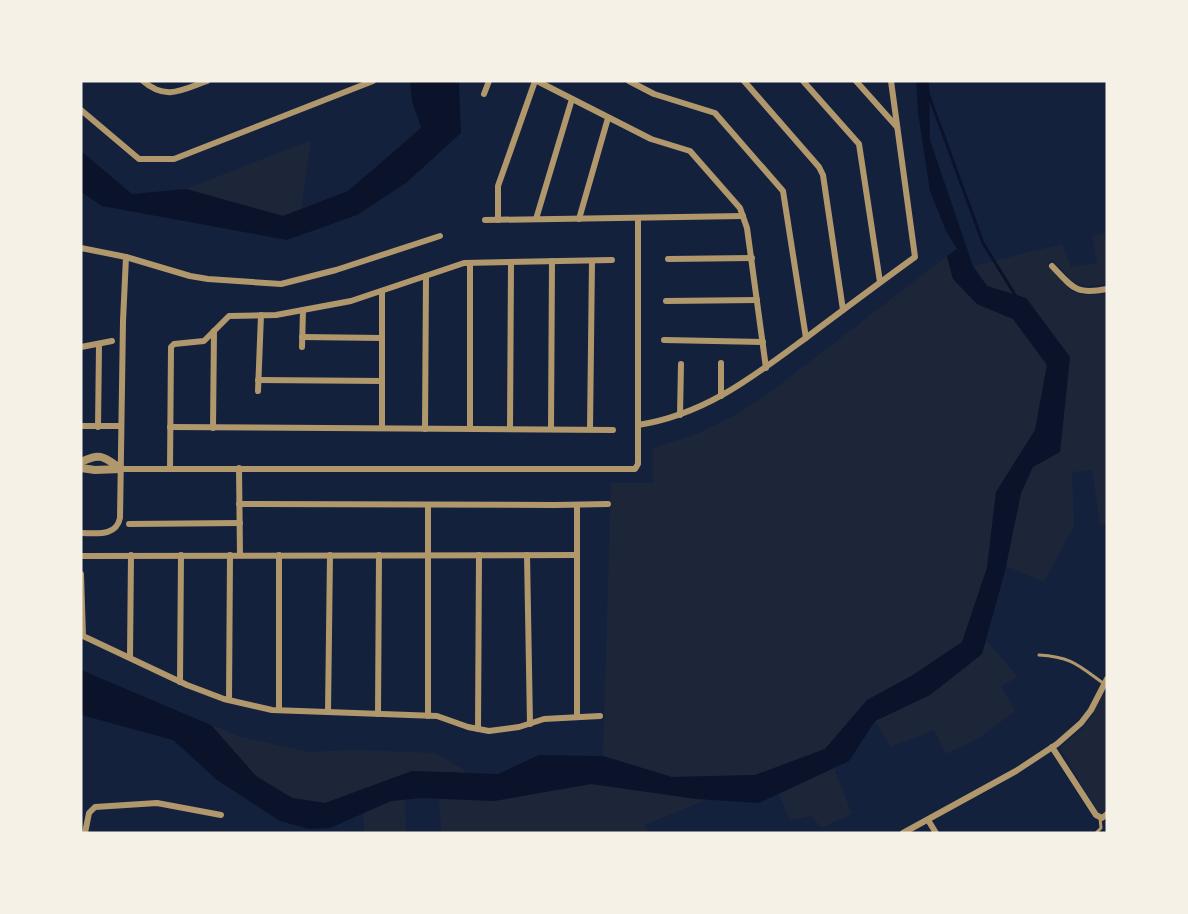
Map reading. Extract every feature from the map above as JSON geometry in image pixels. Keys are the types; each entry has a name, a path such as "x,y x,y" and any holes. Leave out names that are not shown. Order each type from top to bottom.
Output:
{"street":[{"path":"143,81 152,89 168,93 179,92 207,81"},
{"path":"81,110 139,159 174,159 373,81"},
{"path":"484,94 489,81"},
{"path":"498,220 498,186 536,81 651,138 690,151 740,208 743,216 752,258 766,368"},
{"path":"629,81 654,94 715,113 783,191 806,338"},
{"path":"744,81 819,167 843,310"},
{"path":"803,81 859,144 880,282"},
{"path":"856,81 897,128"},
{"path":"638,425 661,422 680,416 721,396 766,368 915,257 891,81"},
{"path":"536,219 572,99"},
{"path":"579,219 608,118"},
{"path":"485,220 743,216"},
{"path":"81,468 635,469 638,464 638,218"},
{"path":"81,248 126,257 208,279 281,284 336,270 440,236"},
{"path":"81,533 110,532 119,525 126,257"},
{"path":"668,259 752,258"},
{"path":"170,469 171,347 174,344 204,341 229,316 276,315 351,301 464,263 612,260"},
{"path":"551,429 552,261"},
{"path":"590,429 592,261"},
{"path":"510,429 511,262"},
{"path":"470,263 470,429"},
{"path":"1052,266 1072,287 1083,292 1107,289"},
{"path":"425,429 426,276"},
{"path":"382,291 382,428"},
{"path":"666,301 757,300"},
{"path":"302,347 303,310"},
{"path":"258,391 261,315"},
{"path":"213,428 214,331"},
{"path":"302,337 382,338"},
{"path":"664,340 763,342"},
{"path":"81,347 112,341"},
{"path":"98,427 99,345"},
{"path":"721,363 721,396"},
{"path":"680,416 681,364"},
{"path":"258,380 382,381"},
{"path":"81,426 119,426"},
{"path":"170,427 613,430"},
{"path":"81,462 93,456 103,456 121,469"},
{"path":"239,468 240,555"},
{"path":"239,504 608,504"},
{"path":"428,505 428,716"},
{"path":"577,505 577,716"},
{"path":"129,524 240,523"},
{"path":"130,657 131,555"},
{"path":"180,682 181,555"},
{"path":"230,555 230,700"},
{"path":"279,555 279,710"},
{"path":"328,712 330,555"},
{"path":"378,714 379,555"},
{"path":"478,729 479,555"},
{"path":"527,555 530,724"},
{"path":"81,556 577,555"},
{"path":"81,574 83,636 180,682 230,700 279,710 437,716 489,731 519,728 544,719 600,716"},
{"path":"903,833 1016,771 1052,747 1081,723 1106,682"},
{"path":"1052,747 1096,815 1100,818 1107,814"},
{"path":"85,833 89,813 95,807 157,803 221,815"},
{"path":"928,820 936,833"}],"lane":[{"path":"1039,655 1072,661 1106,682"},
{"path":"1096,833 1101,828 1100,818"}],"shaded area":[{"path":"410,81 459,81 461,133 406,183 357,215 287,240 102,206 81,192 81,151 132,194 186,189 283,216 348,191 421,128 412,101"},
{"path":"916,81 929,81 930,140 973,266 987,286 1026,298 1070,357 1060,452 1033,467 1021,493 1005,571 982,654 930,695 875,721 849,761 759,803 696,799 591,784 494,801 421,798 391,801 330,828 309,829 280,821 217,780 173,740 81,715 81,670 211,725 256,776 292,798 325,803 412,771 498,774 539,755 603,756 672,777 755,775 825,749 867,700 913,675 962,642 987,568 996,492 1035,430 1047,365 1013,319 977,304 953,279 947,256 957,249 946,231 930,191 918,113"},
{"path":"311,140 301,209 283,216 186,189"},
{"path":"1107,232 1107,284 1080,285 1070,279 1052,259 1047,264 1070,290 1083,295 1107,294 1107,524 1100,525 1092,470 1072,472 1074,526 1044,582 1006,566 1021,493 1032,467 1060,452 1070,357 1026,298 987,286 973,266 1062,244 1071,267 1097,263 1092,236"},
{"path":"947,256 953,279 977,304 1013,319 1047,365 1035,430 996,492 987,568 962,642 913,675 867,700 825,749 755,775 672,777 603,756 611,483 653,483 653,448 699,433 737,414 773,390"},
{"path":"986,640 1018,677 1001,686 1015,711 979,738 946,754 934,730 891,747 875,721 930,695 982,654"},
{"path":"1107,689 1107,809 1100,815 1060,748 1085,726"},
{"path":"211,725 241,737 309,752 353,750 435,753 468,772 412,771 325,803 292,798 256,776"},
{"path":"834,768 852,814 821,828 812,816 790,820 779,794"},
{"path":"591,784 708,799 645,825 649,833 441,833 439,799 494,801"},
{"path":"405,800 406,833 364,833 363,813 391,801"}],"waterway":[{"path":"928,93 983,243 1017,298"}]}
